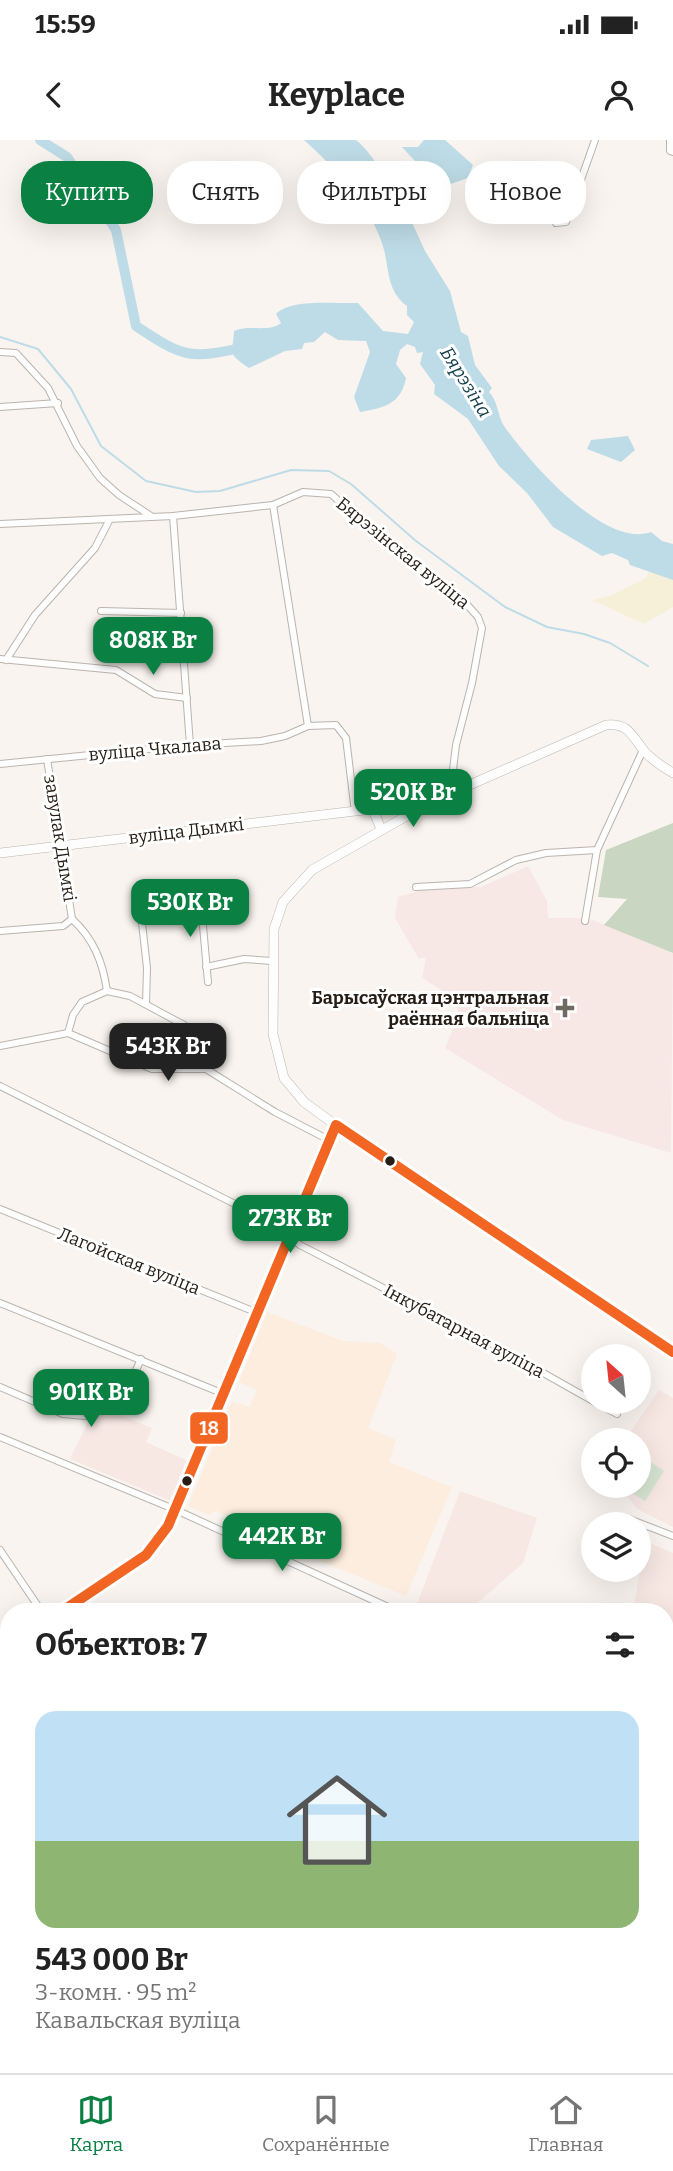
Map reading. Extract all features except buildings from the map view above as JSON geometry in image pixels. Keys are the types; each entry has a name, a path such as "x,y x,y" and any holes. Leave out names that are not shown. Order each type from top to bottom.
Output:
{"street":[{"path":"586,165 595,140"},
{"path":"670,140 670,150 673,152"},
{"path":"0,352 16,353 36,371 58,403 77,446 100,478 119,495 153,516"},
{"path":"0,407 58,403"},
{"name":"Бярэзінская вуліца","path":"0,524 173,516 273,505 303,492 331,494 370,530 462,599 478,617 482,628 472,683 456,745 450,793"},
{"path":"273,505 308,726 336,725 344,733 355,812"},
{"path":"173,516 190,745"},
{"path":"3,660 35,615 94,548 110,519"},
{"path":"101,611 181,613"},
{"path":"3,660 116,670 155,694 187,698"},
{"path":"673,773 643,750 629,729 616,724 606,725 450,793 381,829 312,870 291,891 279,912 272,961 273,1034 279,1066 292,1091 336,1125 673,1352"},
{"name":"вуліца Чкалава","path":"0,764 190,745 261,741 285,736 308,726"},
{"path":"585,921 597,850 643,750"},
{"name":"завулак Дымкі","path":"47,759 72,919 82,928 103,965 107,991"},
{"name":"вуліца Дымкі","path":"0,853 431,802"},
{"path":"373,810 381,829"},
{"path":"416,887 470,884 516,860 546,853 597,850"},
{"path":"200,893 208,982"},
{"path":"139,896 146,968 146,1004"},
{"path":"0,930 63,926 72,919"},
{"path":"206,967 244,959 272,961"},
{"path":"68,1033 73,1015 82,1002 107,991 146,1004 184,1025 203,1044 206,1069"},
{"path":"0,1046 68,1033 152,1069 206,1069 275,1112 329,1140"},
{"name":"Інкубатарная вуліца","path":"0,1086 241,1207 289,1237 581,1394"},
{"path":"74,1603 146,1555 162,1536 176,1510 336,1125"},
{"name":"Лагойская вуліца","path":"0,1209 257,1313"},
{"path":"0,1303 224,1394"},
{"path":"0,1387 63,1414 86,1416 100,1405 118,1410 141,1359"},
{"path":"0,1437 176,1510 379,1603"},
{"path":"651,1528 673,1536"},
{"path":"0,1550 36,1603"}],"shaded area":[{"name":"Барысаўская цэнтральная раённая бальніца","path":"528,866 547,901 548,918 588,918 673,953 671,1153 563,1120 445,1048 458,1017 457,1000 422,978 426,957 419,959 395,918 398,897 425,889 481,887"},
{"path":"267,1312 343,1341 380,1343 397,1354 368,1428 396,1440 389,1462 452,1487 406,1596 266,1539 246,1529 247,1524 216,1511 209,1515 188,1506 232,1402 250,1407 257,1390 239,1382"},
{"path":"659,1390 673,1398 673,1527 651,1516 651,1512 637,1509 629,1498 651,1498 651,1428 633,1428 643,1414 651,1414 651,1402"},
{"path":"102,1407 152,1428 146,1442 188,1461 171,1501 70,1459 90,1418"},
{"path":"460,1491 537,1518 523,1563 477,1603 417,1603"},
{"path":"651,1544 673,1553 673,1603 635,1603 638,1582 651,1582"}],"green space":[{"path":"673,823 673,953 604,925 627,899 598,897 606,850"},
{"path":"651,1462 664,1471 651,1492"}],"sand":[{"path":"650,570 673,580 673,607 644,624 592,600 610,596 646,578"}],"water":[{"path":"304,140 356,140 374,161 326,161"},
{"path":"424,140 445,140 469,161 465,161 465,179 451,184 451,161 415,161 402,147 418,147"},
{"name":"Бярэзіна","path":"374,224 413,224 425,251 450,291 461,332 468,336 475,365 492,388 489,392 504,426 530,459 590,515 632,534 651,532 662,541 673,544 673,580 630,565 628,560 612,553 602,556 553,527 527,493 499,466 468,419 434,394 435,385 420,364 423,352 417,353 415,347 407,344 400,350 396,364 406,378 396,399 377,409 360,412 354,397 370,352 366,341 338,340 325,332 314,342 304,343 302,349 285,351 249,368 237,359 232,352 234,331 276,326 281,323 276,314 283,309 303,304 358,303 383,331 408,334 414,322 407,315 407,306 395,293"},
{"path":"628,436 635,450 621,462 587,449 591,440"}],"waterway":[{"path":"40,140 67,157 116,230 136,326 176,350 187,353 211,354 245,347"},
{"path":"0,337 38,349 71,389 101,446 146,481 196,492 220,491 291,470 329,471 351,484 416,541 505,607 547,627 584,634 610,643 648,666"}],"transit line":[{"name":"18","path":"74,1603 146,1555 168,1526 336,1125 673,1352"}],"place":[{"name":"Барысаўская цэнтральная раённая бальніца","path":"565,1008"}]}
